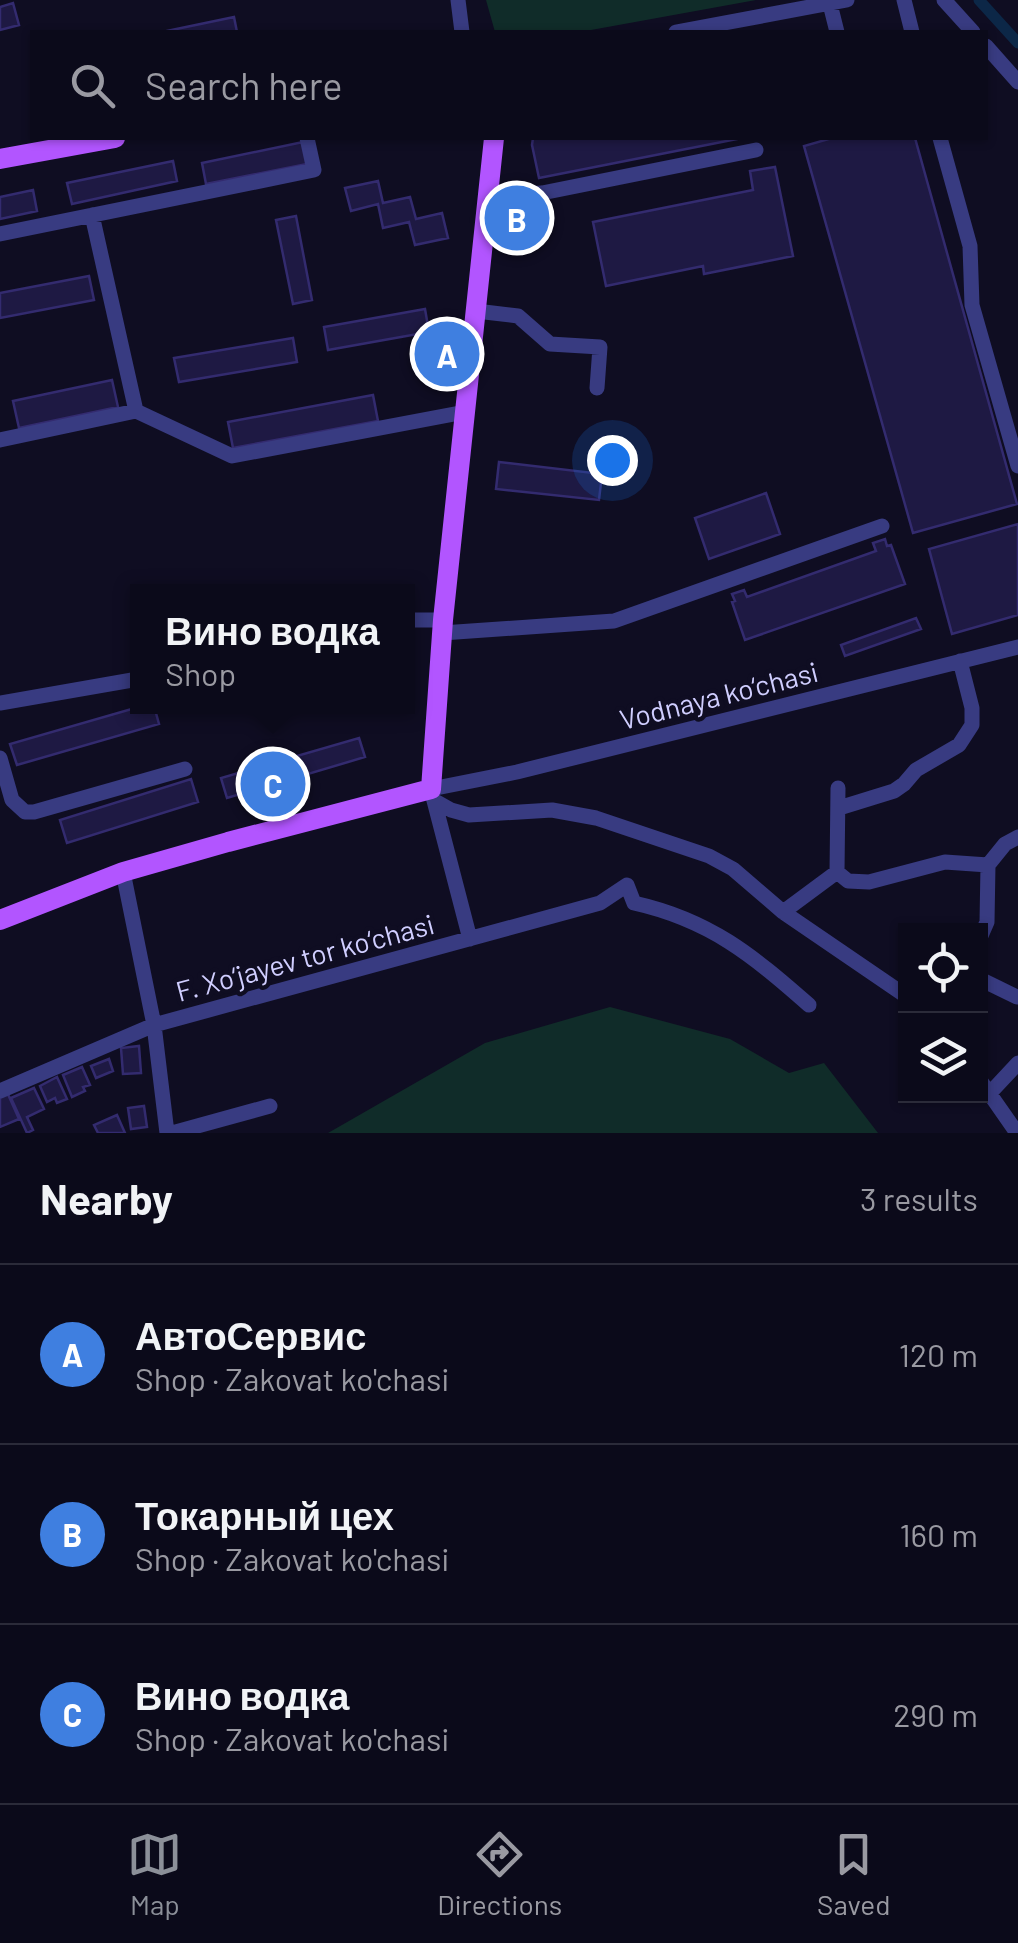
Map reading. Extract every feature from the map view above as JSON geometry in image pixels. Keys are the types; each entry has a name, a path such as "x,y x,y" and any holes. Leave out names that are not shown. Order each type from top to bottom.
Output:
{"main road":[{"path":"0,159 104,140"},
{"path":"0,920 123,872 228,842 433,795 443,626 494,140"}],"street":[{"path":"458,0 462,30"},
{"path":"687,30 847,0"},
{"path":"904,0 912,30"},
{"path":"944,0 971,30"},
{"path":"830,4 836,30"},
{"path":"988,48 1018,82"},
{"path":"0,234 314,170 307,140"},
{"path":"941,140 970,246 972,304 1018,466"},
{"path":"489,196 542,192 756,150"},
{"path":"92,215 136,411"},
{"path":"476,311 518,316 550,344 600,346 597,388"},
{"path":"0,440 136,411 232,456 465,412"},
{"path":"415,621 443,626 614,621 882,526"},
{"name":"Vodnaya ko‘chasi","path":"433,795 1018,647"},
{"path":"839,808 894,790 916,770 959,745 972,725 968,684 960,661"},
{"path":"0,703 130,680"},
{"path":"0,758 12,800 25,812 185,769"},
{"path":"838,788 838,872 848,881 869,882 945,862 988,865"},
{"path":"433,795 451,810 469,815 552,810 596,818 709,856 898,991"},
{"name":"F. Xo‘jayev tor ko‘chasi","path":"433,795 470,939"},
{"path":"987,923 988,865 1005,844 1018,837"},
{"name":"F. Xo‘jayev tor ko‘chasi","path":"123,872 154,1025 170,1133"},
{"path":"783,912 838,872"},
{"name":"F. Xo‘jayev tor ko‘chasi","path":"0,1091 154,1025 600,903 627,885 634,904 672,912 723,937 810,1005"},
{"path":"988,983 1016,996"},
{"path":"988,1084 1018,1064"},
{"path":"988,1090 1017,1133"},
{"path":"170,1133 270,1106"}],"green space":[{"path":"486,0 756,0 591,30 494,30"},
{"path":"610,1007 730,1039 789,1073 824,1063 878,1133 328,1133 485,1043"}],"building":[{"path":"13,3 19,25 0,30 0,7"},
{"path":"234,17 237,30 172,30"},
{"path":"533,140 732,140 539,178"},
{"path":"825,140 916,140 1017,504 913,533 804,146"},
{"path":"303,142 307,164 206,184 202,163"},
{"path":"173,161 177,181 72,204 67,183"},
{"path":"775,167 793,256 704,274 703,266 606,286 593,222 753,190 750,171"},
{"path":"378,181 383,203 410,197 416,219 442,213 448,238 415,245 409,222 383,228 378,204 351,211 345,188"},
{"path":"33,190 37,211 0,219 0,197"},
{"path":"296,216 312,300 293,304 276,220"},
{"path":"89,276 94,300 0,318 0,293"},
{"path":"425,309 429,332 328,350 324,327"},
{"path":"293,338 297,362 179,382 174,358"},
{"path":"112,380 118,407 19,428 13,401"},
{"path":"373,395 378,421 233,448 228,422"},
{"path":"499,462 602,474 599,500 496,489"},
{"path":"766,493 780,534 709,559 695,518"},
{"path":"1018,524 1018,615 952,634 929,549"},
{"path":"885,539 887,546 891,545 905,584 745,640 732,594 744,590 747,597 876,551 873,543"},
{"path":"916,618 921,629 845,656 841,645"},
{"path":"130,709 130,714 156,714 159,724 17,765 10,744"},
{"path":"359,738 365,757 227,798 221,778"},
{"path":"191,779 198,802 67,843 60,820"},
{"path":"139,1046 141,1073 123,1074 121,1048"},
{"path":"109,1059 113,1071 96,1078 91,1066"},
{"path":"82,1067 90,1085 72,1097 63,1075"},
{"path":"57,1077 67,1099 47,1102 40,1086"},
{"path":"34,1088 44,1109 27,1117 33,1130 27,1133 11,1098"},
{"path":"7,1092 19,1119 0,1127 0,1095"},
{"path":"144,1106 147,1127 131,1129 128,1108"},
{"path":"117,1115 125,1133 98,1133 94,1125"}],"waterway":[{"path":"979,0 1018,43"}],"place":[{"name":"Токарный цех","path":"517,218"},
{"name":"АвтоСервис","path":"447,354"},
{"name":"Вино водка","path":"273,784"}]}
